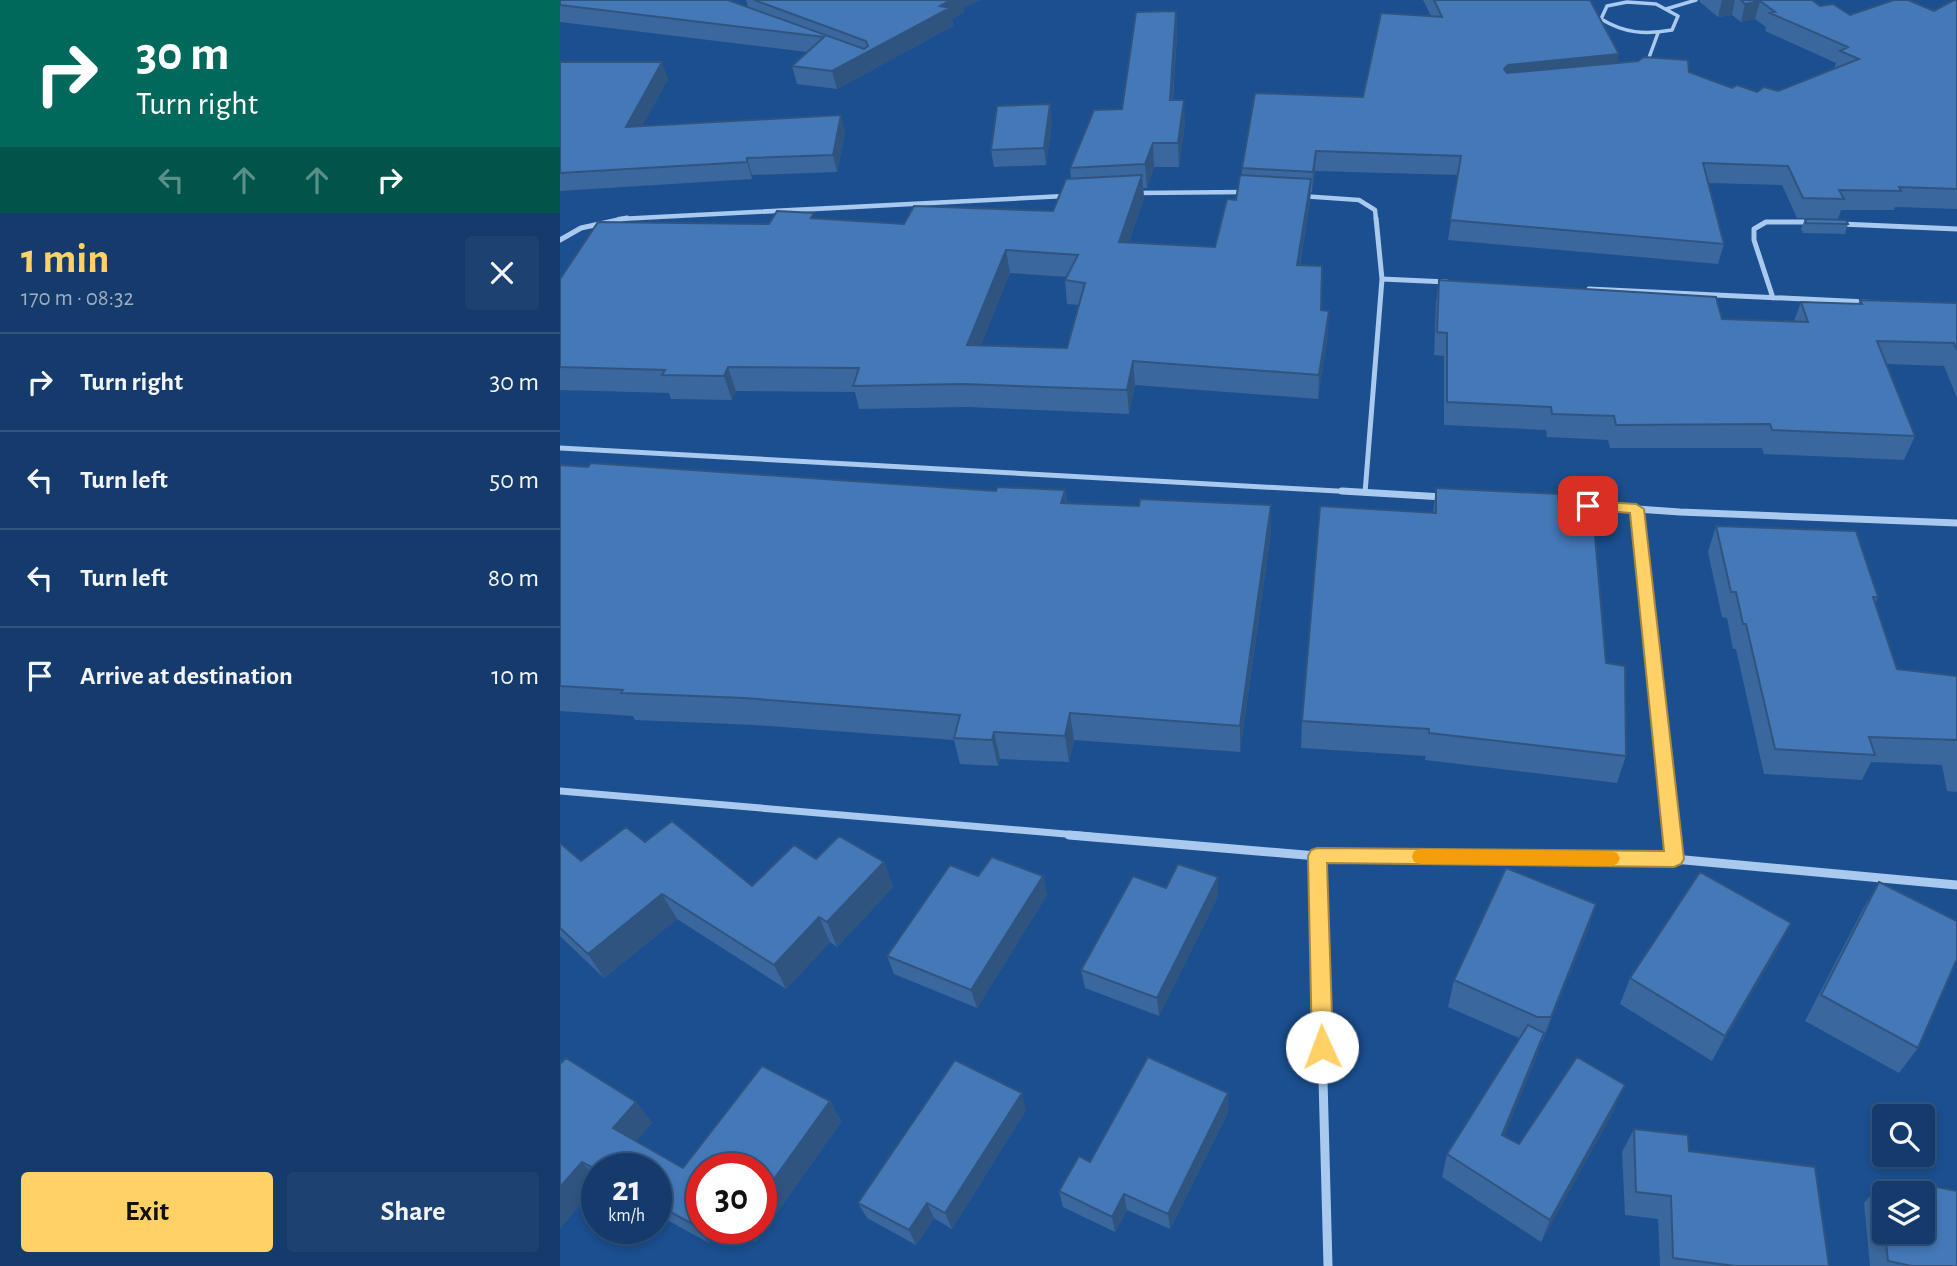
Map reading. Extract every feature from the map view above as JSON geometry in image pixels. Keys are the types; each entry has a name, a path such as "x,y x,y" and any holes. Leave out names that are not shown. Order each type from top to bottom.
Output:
{"street":[{"path":"1123,193 1250,192"},
{"path":"560,240 581,228 629,217 1071,195"},
{"path":"1291,195 1359,200 1375,211 1382,279 1364,493"},
{"path":"1773,298 1754,240 1754,229 1766,222 1815,222"},
{"path":"1828,223 1957,229"},
{"path":"1382,279 1452,282"},
{"path":"1577,289 1878,303"},
{"path":"560,448 1448,497"},
{"path":"1543,503 1957,523"},
{"path":"1636,509 1674,859"},
{"path":"560,791 1317,856 1674,859 1957,885"},
{"path":"1317,856 1328,1266"}],"lane":[{"path":"1605,0 1607,6 1601,19 1618,30 1648,36 1672,30 1678,16 1656,4 1627,2 1607,6"},
{"path":"1666,9 1696,0"},
{"path":"1640,70 1647,65 1658,33"}],"building":[{"path":"560,0 728,0 864,49 868,46 866,41 754,0 951,0 940,6 950,8 832,71 792,66 824,37 560,5"},
{"path":"1434,0 1590,0 1619,54 1508,65 1504,69 1507,73 1638,61 1644,57 1688,60 1689,72 1732,88 1737,85 1757,92 1764,87 1778,91 1859,59 1840,51 1848,47 1770,13 1775,12 1760,1 1745,4 1741,0 1812,0 1820,6 1833,4 1850,15 1894,0 1908,0 1934,11 1957,0 1957,189 1899,187 1901,191 1839,190 1844,199 1803,198 1788,166 1703,163 1724,244 1450,220 1461,156 1316,151 1313,172 1242,168 1255,93 1363,97 1381,13 1442,17"},
{"path":"1176,11 1170,100 1184,100 1178,143 1153,143 1145,164 1070,168 1094,110 1122,109 1136,12"},
{"path":"560,62 662,62 626,127 841,115 833,155 747,158 747,162 560,173"},
{"path":"1050,104 1044,148 991,150 997,106"},
{"path":"1142,175 1119,242 1215,247 1227,199 1236,200 1240,175 1311,179 1297,265 1322,266 1321,310 1329,311 1319,375 1133,361 1127,390 963,384 853,386 859,368 728,367 724,376 662,375 665,370 560,367 560,279 598,222 769,224 777,211 814,213 811,218 904,224 914,206 1053,211 1066,179","holes":["1006,250 1078,255 1065,280 1085,283 1067,348 967,345"]},
{"path":"1805,219 1846,220 1848,224 1806,223"},
{"path":"1439,280 1716,297 1722,319 1808,322 1801,302 1862,304 1860,300 1957,303 1957,350 1954,343 1877,341 1915,436 1772,430 1770,424 1616,425 1614,416 1552,414 1551,407 1447,402 1447,333 1437,332"},
{"path":"591,463 996,491 997,487 1065,490 1061,503 1139,506 1140,499 1271,505 1240,726 1070,713 1065,736 994,732 992,740 954,738 960,715 744,698 621,693 623,690 560,686 560,465 588,467"},
{"path":"1436,488 1558,494 1561,523 1594,525 1606,663 1625,666 1626,756 1429,733 1429,729 1302,721 1320,506 1436,513"},
{"path":"1716,526 1856,531 1878,597 1873,597 1897,669 1957,676 1957,740 1869,737 1875,755 1775,749 1746,624 1743,624 1736,592 1731,592"},
{"path":"672,821 752,886 794,845 816,859 839,836 884,862 827,922 819,917 774,965 662,894 588,954 560,928 560,843 581,861 626,827 645,842"},
{"path":"992,857 1043,876 971,990 887,956 950,865 978,876"},
{"path":"1178,864 1218,877 1157,998 1081,970 1133,876 1166,888"},
{"path":"1506,868 1596,904 1551,1017 1537,1017 1454,980"},
{"path":"1700,872 1791,923 1725,1036 1630,978"},
{"path":"1879,882 1957,921 1957,959 1918,1048 1821,995"},
{"path":"1528,1025 1544,1033 1502,1135 1519,1144 1577,1057 1625,1085 1550,1220 1447,1154"},
{"path":"1148,1057 1228,1093 1168,1214 1124,1194 1112,1217 1059,1191 1079,1156 1090,1162"},
{"path":"566,1058 636,1102 613,1128 657,1153 581,1153 581,1163 560,1187 560,1064"},
{"path":"955,1060 1022,1093 945,1213 927,1203 909,1230 858,1203"},
{"path":"762,1066 830,1101 777,1175 777,1153 695,1153"},
{"path":"1634,1129 1688,1135 1689,1151 1815,1167 1829,1266 1735,1266 1673,1258 1671,1196 1636,1192"},
{"path":"672,1162 683,1168 686,1164 686,1221 672,1213"},
{"path":"1935,1187 1957,1191 1957,1266 1912,1266 1888,1261 1886,1244 1935,1244"}],"slow traffic":[{"path":"1421,857 1611,858"}],"route":[{"path":"1322,1047 1317,856 1674,859 1636,509 1588,506"}]}
